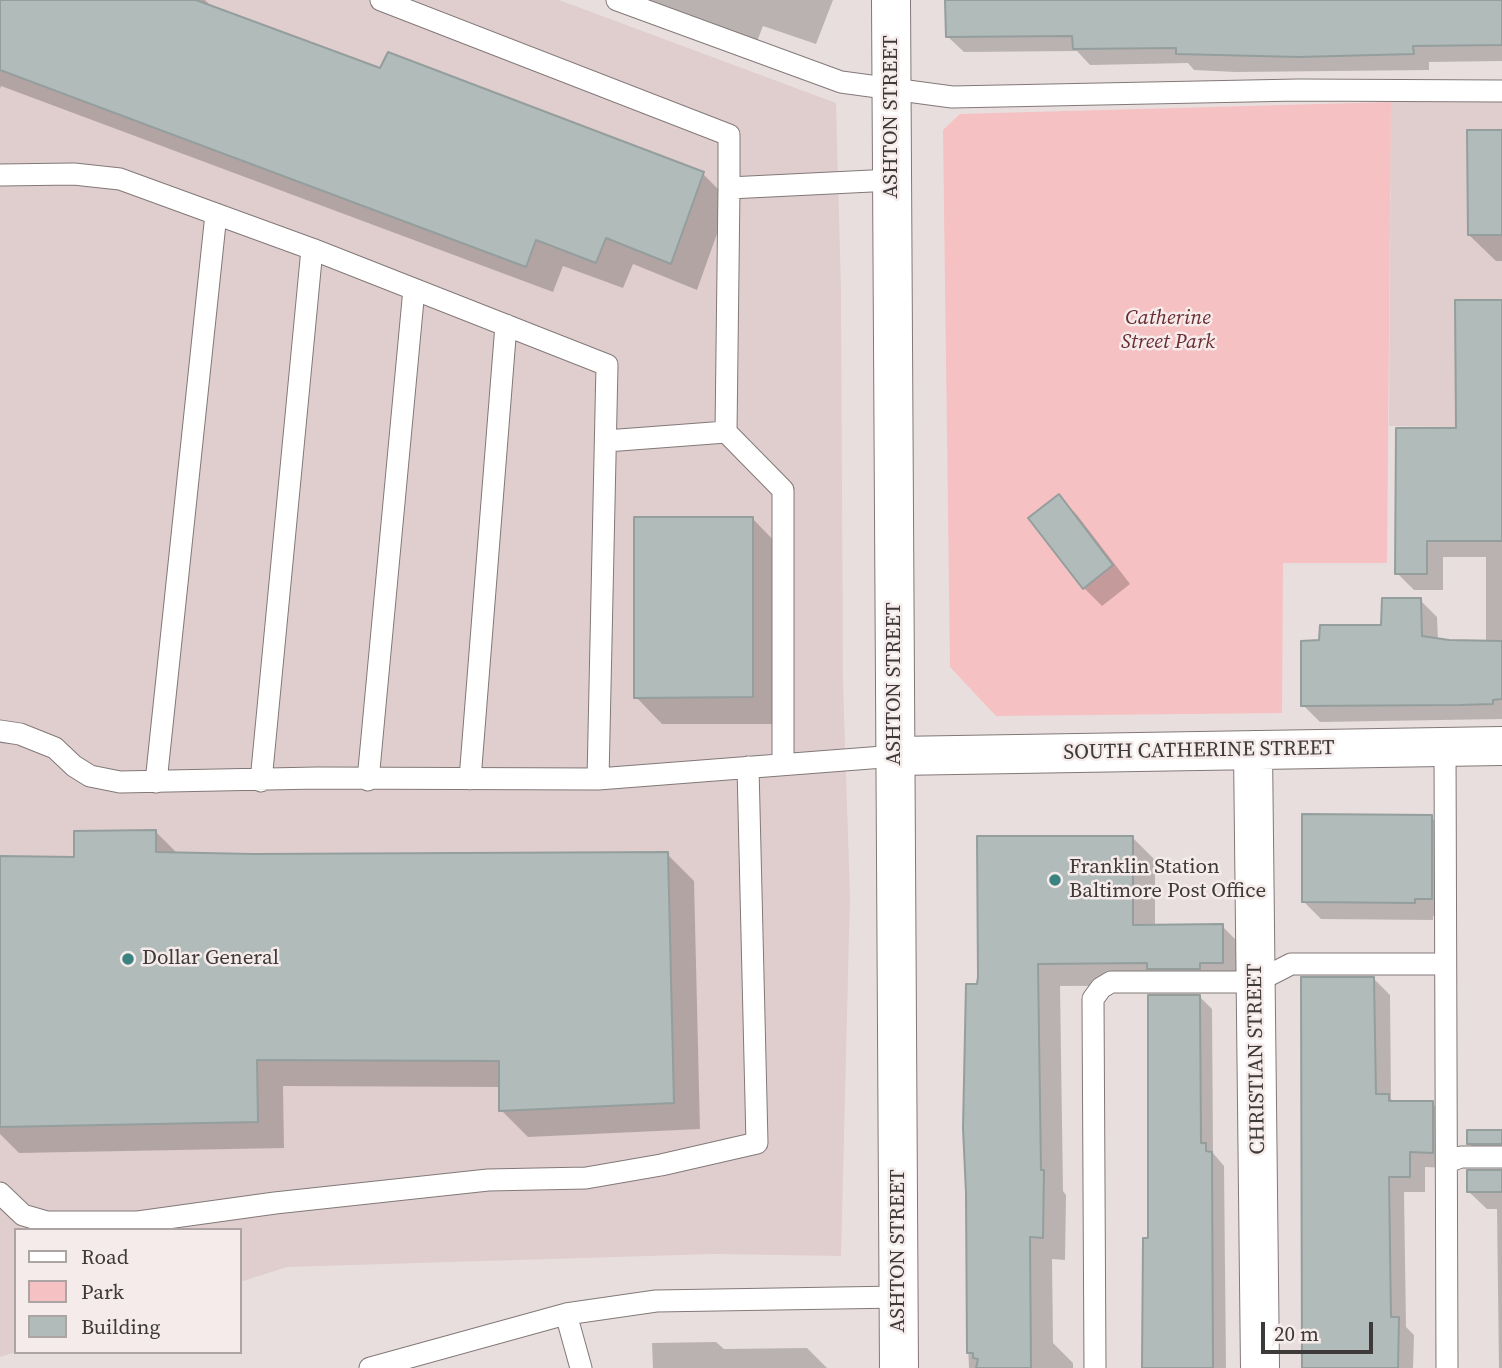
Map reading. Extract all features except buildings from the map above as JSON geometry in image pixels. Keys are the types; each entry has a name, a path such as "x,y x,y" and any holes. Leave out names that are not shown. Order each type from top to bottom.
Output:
{"street":[{"name":"ASHTON STREET","path":"891,0 899,1368"},
{"name":"SOUTH CATHERINE STREET","path":"896,755 1502,746"},
{"name":"CHRISTIAN STREET","path":"1253,750 1260,1368"}],"lane":[{"path":"381,0 729,135 726,432 783,490 783,764"},
{"path":"617,0 841,82 952,97 1298,90 1502,91"},
{"path":"0,175 74,174 120,179 312,249 607,365 598,779"},
{"path":"729,188 892,180"},
{"path":"156,782 216,214"},
{"path":"261,780 312,249"},
{"path":"368,780 414,289"},
{"path":"470,779 506,325"},
{"path":"606,441 726,432"},
{"path":"0,731 20,734 55,748 90,776 120,782 317,778 598,779 896,755"},
{"path":"1445,747 1447,1368"},
{"path":"0,1193 23,1215 47,1222 138,1222 275,1203 488,1180 586,1178 661,1165 757,1143 748,767"},
{"path":"1095,1368 1093,999 1101,988 1111,982 1256,982 1291,964 1444,964"},
{"path":"1447,1161 1461,1157 1502,1157"},
{"path":"370,1368 566,1314 656,1301 899,1297"},
{"path":"566,1314 581,1368"}],"shaded area":[{"path":"0,0 559,0 836,103 841,290 843,684 850,896 841,1256 715,1254 287,1267 242,1281 242,1228 14,1228 14,1353 0,1357"},
{"path":"1502,100 1502,428 1389,426 1391,102"}],"green space":[{"name":"Catherine Street Park","path":"1391,102 1387,563 1283,563 1282,713 996,716 950,667 943,130 960,114"}],"place":[{"name":"Franklin Station Baltimore Post Office","path":"1055,880"},
{"name":"Dollar General","path":"128,959"}]}
